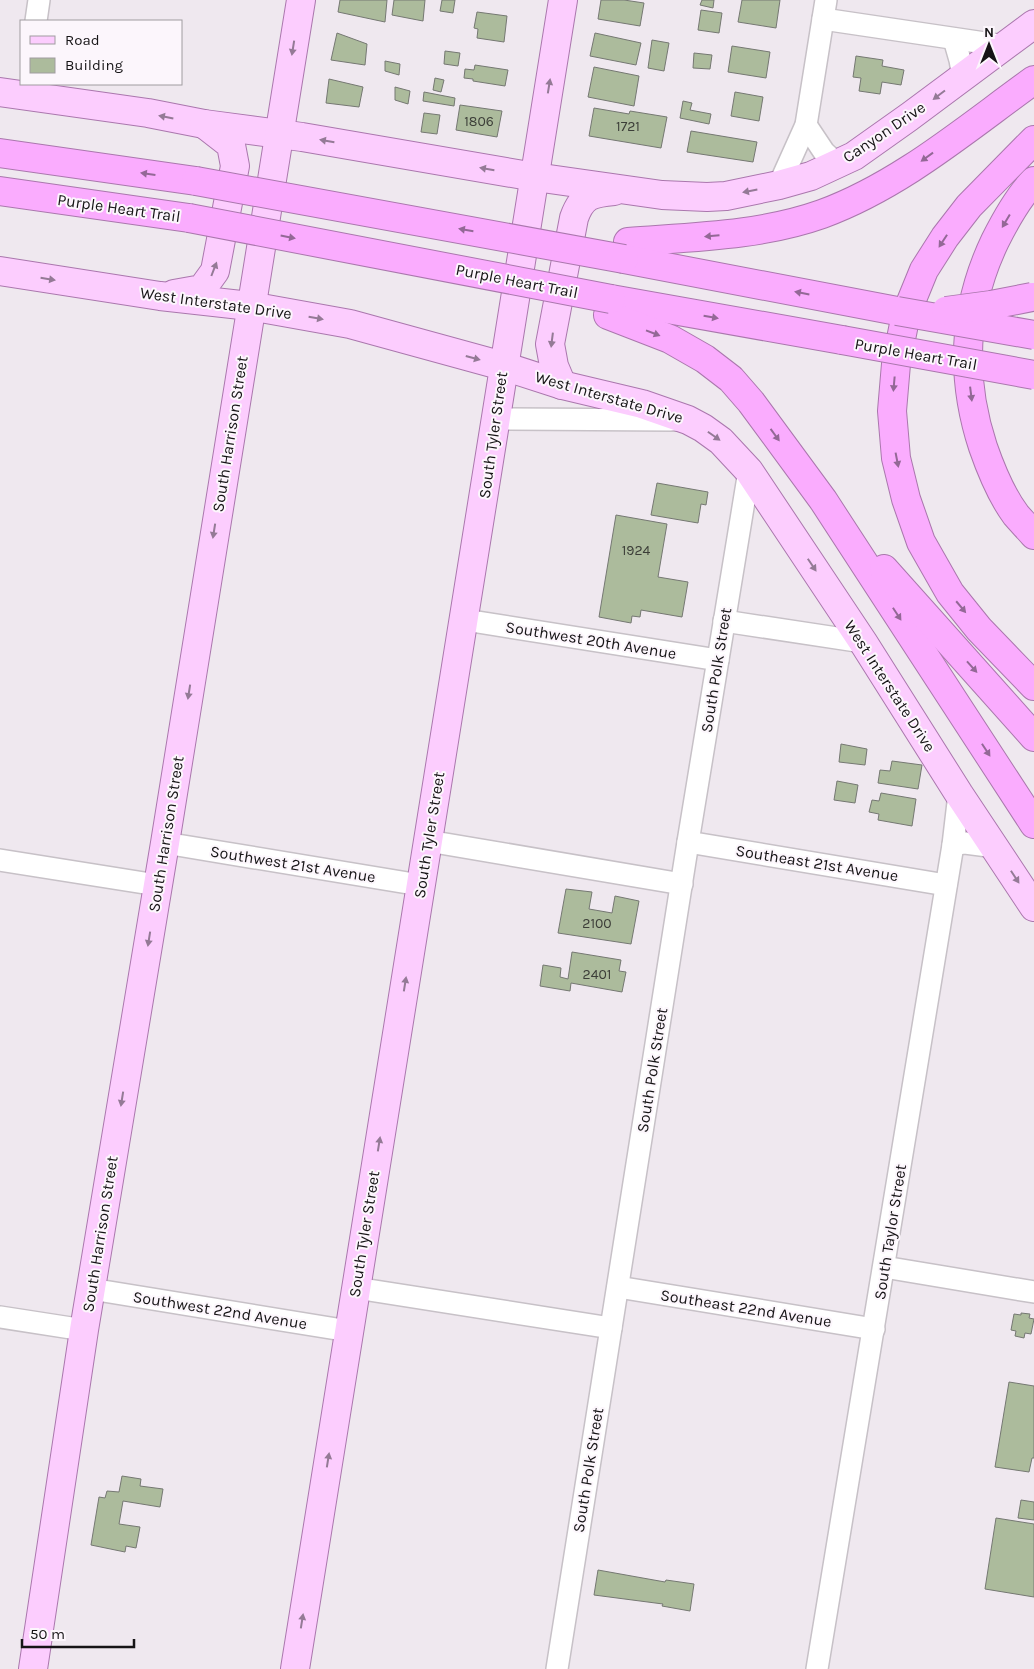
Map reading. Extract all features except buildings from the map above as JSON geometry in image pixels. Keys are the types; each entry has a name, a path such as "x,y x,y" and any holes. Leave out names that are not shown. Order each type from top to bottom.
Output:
{"highway":[{"path":"626,251 751,231 822,214 856,199 918,163 1034,80"},
{"path":"1034,140 969,206 945,237 924,270 906,314 896,364 892,412 896,458 906,500 921,542 950,593 979,629 1034,686"},
{"path":"0,153 196,181 514,238 626,251 850,302 1034,335"},
{"path":"1034,181 1004,223 987,259 976,292 968,331 967,362 976,425 988,463 1002,492 1016,514 1034,535"},
{"name":"Purple Heart Trail","path":"0,191 189,218 506,280 610,307 842,340 1034,375"},
{"path":"897,311 942,311 991,306 1033,296"},
{"path":"610,307 705,359 731,379 751,402 823,500 1034,824"},
{"path":"823,500 1034,738"},
{"path":"1012,712 1034,743"}],"main road":[{"name":"South Harrison Street","path":"33,1669 84,1330 165,843 250,306 301,0"},
{"name":"South Tyler Street","path":"295,1669 420,885 465,620 503,366 563,0"},
{"name":"Canyon Drive","path":"535,177 662,195 706,197 726,196 811,176 867,147 1034,24"},
{"path":"16,90 204,124 278,134 535,177"},
{"path":"160,296 202,289 215,271 235,166 231,145 204,124"},
{"path":"562,385 554,366 550,344 574,218 582,202 589,196 598,193 626,190"},
{"name":"West Interstate Drive","path":"0,271 160,296 250,306 350,324 503,366 562,385 642,404 688,420 721,441 749,471 863,642 959,794 1034,907"}],"street":[{"path":"36,20 39,0"},
{"path":"779,185 806,125 825,10 954,39 1005,46"},
{"path":"954,39 963,77"},
{"path":"806,125 824,152 837,164"},
{"path":"496,419 688,420"},
{"name":"South Polk Street","path":"557,1669 688,842 749,471"},
{"name":"Southwest 20th Avenue","path":"465,620 718,660"},
{"path":"724,621 863,642"},
{"name":"South Taylor Street","path":"817,1669 953,845 959,794"},
{"path":"428,842 682,884"},
{"name":"Southeast 21st Avenue","path":"688,842 946,885"},
{"name":"Southwest 21st Avenue","path":"165,843 420,885"},
{"path":"953,845 965,844 996,848"},
{"path":"0,860 158,885"},
{"path":"884,1267 1034,1292"},
{"name":"Southeast 22nd Avenue","path":"618,1287 874,1329"},
{"path":"356,1288 611,1328"},
{"name":"Southwest 22nd Avenue","path":"91,1289 349,1331"},
{"path":"0,1317 84,1330"}]}
